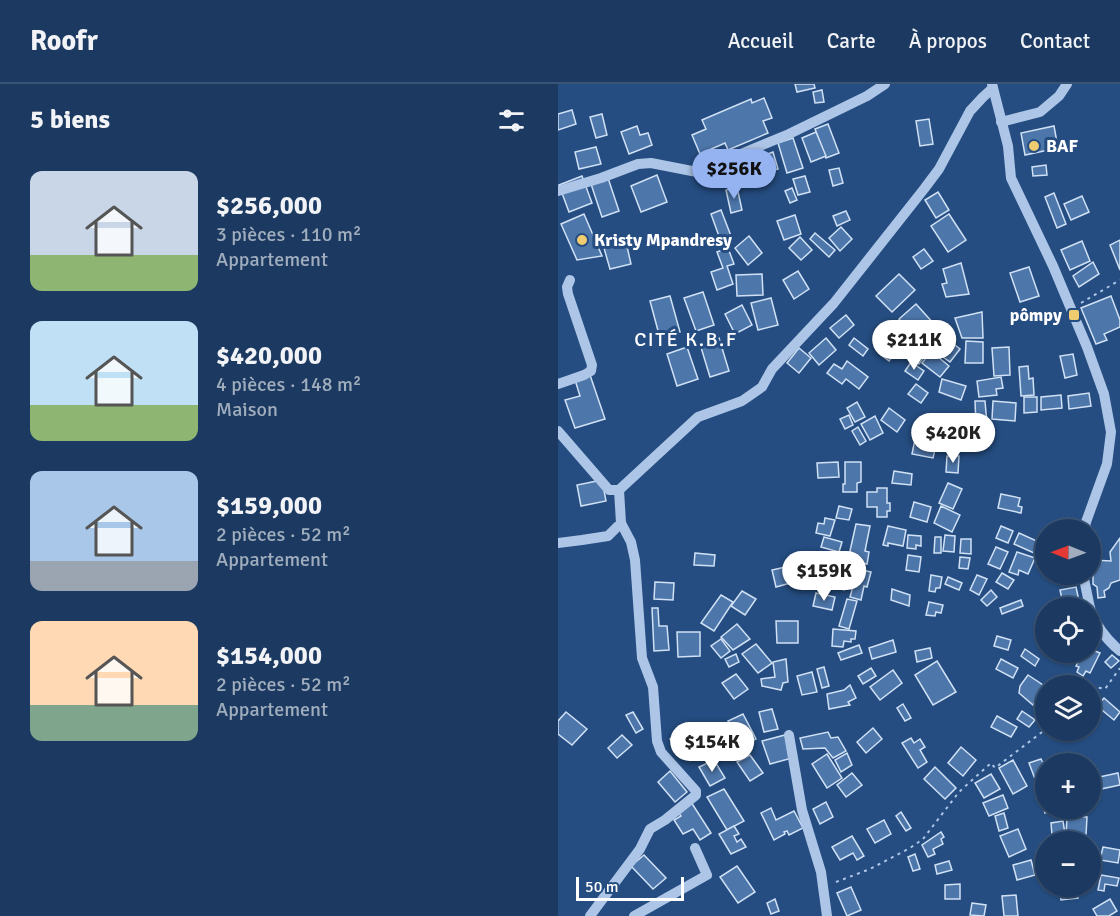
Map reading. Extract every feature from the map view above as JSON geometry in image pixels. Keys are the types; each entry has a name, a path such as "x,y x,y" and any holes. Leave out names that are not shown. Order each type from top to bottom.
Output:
{"street":[{"path":"558,191 638,164 651,163 697,172 789,134 867,96 885,84"},
{"path":"1001,122 1040,112 1059,96 1067,84"},
{"path":"992,86 1008,146 1011,178 1053,266 1087,346 1104,394 1111,432 1107,464 1087,519"},
{"path":"558,431 609,490 619,490 698,417 742,401 762,387 772,369 834,303 924,189 939,169 970,111 992,86"},
{"path":"558,384 591,371 592,365 568,294 567,286 570,280"},
{"path":"590,916 640,849 650,829 696,795 696,791 661,752 657,741 653,687 642,658 635,560 631,542 621,523 619,490"},
{"path":"558,543 608,536 621,523"},
{"path":"1101,630 1120,651"},
{"path":"789,735 802,810 821,872 827,916"},
{"path":"634,916 707,875 695,848"}],"path":[{"path":"1071,309 1120,280"},
{"path":"1101,688 1105,689 1120,668"},
{"path":"823,887 870,869 910,848 922,839 959,792 990,763 995,768 1035,737"}],"building":[{"path":"795,84 814,84 815,88 797,92"},
{"path":"822,90 824,102 815,103 813,92"},
{"path":"764,98 772,118 763,121 768,133 728,150 725,143 700,154 692,135 706,129 702,120 751,99 752,103"},
{"path":"572,110 576,124 558,130 558,114"},
{"path":"602,114 607,135 596,138 590,117"},
{"path":"929,119 933,144 920,146 916,121"},
{"path":"828,124 839,153 826,158 815,129"},
{"path":"637,126 640,135 648,133 652,145 629,154 621,132"},
{"path":"1054,126 1058,148 1025,155 1021,133"},
{"path":"816,132 826,156 811,162 802,138"},
{"path":"793,138 803,168 787,173 778,143"},
{"path":"596,147 601,164 579,169 575,152"},
{"path":"773,152 778,169 770,171 765,155"},
{"path":"734,163 741,179 723,186 717,170"},
{"path":"1046,165 1047,175 1033,176 1032,167"},
{"path":"839,168 843,183 833,186 829,170"},
{"path":"657,175 667,202 641,212 631,186"},
{"path":"582,176 592,203 569,212 559,185"},
{"path":"805,176 810,192 798,195 793,179"},
{"path":"608,178 619,211 602,217 591,184"},
{"path":"737,187 742,210 731,213 726,190"},
{"path":"792,188 797,200 790,203 785,191"},
{"path":"938,192 949,210 936,218 925,200"},
{"path":"1054,193 1066,224 1057,228 1045,197"},
{"path":"1082,196 1089,212 1071,220 1064,204"},
{"path":"721,210 731,236 720,239 711,214"},
{"path":"846,211 850,220 837,226 833,216"},
{"name":"Kristy Mpandresy","path":"584,214 602,256 577,260 561,224"},
{"path":"949,214 966,240 948,252 931,226"},
{"path":"795,215 801,234 784,240 777,221"},
{"path":"841,227 852,239 840,251 829,238"},
{"path":"815,233 835,250 829,257 810,239"},
{"path":"749,236 762,253 748,265 735,248"},
{"path":"800,237 812,250 801,260 789,248"},
{"path":"1120,240 1120,270 1110,245"},
{"path":"1082,241 1090,261 1070,270 1061,250"},
{"path":"626,242 631,264 610,269 604,248"},
{"path":"728,248 734,264 727,266 733,284 717,290 711,272 723,268 717,252"},
{"path":"924,249 933,261 921,269 913,257"},
{"path":"1093,262 1099,274 1079,287 1073,276"},
{"path":"961,263 969,294 946,297 942,284 947,283 943,269"},
{"path":"1029,267 1039,296 1020,302 1010,273"},
{"path":"798,271 809,289 794,299 783,280"},
{"path":"762,274 763,295 737,296 736,275"},
{"path":"899,274 915,290 892,312 876,296"},
{"path":"703,292 714,325 696,331 684,298"},
{"path":"670,296 680,332 660,338 650,301"},
{"path":"1111,296 1120,320 1120,327 1104,334 1107,340 1096,344 1081,308"},
{"path":"771,298 778,325 758,330 751,303"},
{"path":"916,304 934,324 917,339 899,319"},
{"path":"742,305 752,325 735,334 725,314"},
{"path":"982,312 983,338 962,338 955,318"},
{"path":"846,315 854,325 839,338 830,328"},
{"path":"719,338 729,371 710,377 700,344"},
{"path":"826,338 836,350 819,365 809,353"},
{"path":"854,338 868,349 863,356 849,345"},
{"path":"949,340 960,349 950,362 939,354"},
{"path":"966,341 983,342 983,363 965,363"},
{"path":"910,343 926,354 919,364 904,353"},
{"path":"886,346 895,352 889,361 880,354"},
{"path":"687,347 698,379 677,386 667,354"},
{"path":"1009,347 1010,375 994,376 992,348"},
{"path":"799,348 811,358 799,373 787,363"},
{"path":"931,351 949,366 940,377 922,363"},
{"path":"1073,354 1077,375 1065,378 1060,356"},
{"path":"847,361 868,377 859,389 846,379 842,384 827,373 834,364 842,369"},
{"path":"911,362 924,371 918,380 905,371"},
{"path":"1028,366 1029,379 1033,378 1034,395 1021,396 1019,367"},
{"path":"590,375 605,419 575,428 565,400 580,396 575,380"},
{"path":"1001,377 1003,388 996,389 997,395 979,397 977,381"},
{"path":"942,379 966,386 961,400 939,392"},
{"path":"916,384 928,393 921,403 908,394"},
{"path":"1089,393 1091,406 1069,409 1068,396"},
{"path":"1061,395 1062,408 1041,410 1041,397"},
{"path":"1024,397 1037,397 1037,412 1024,413"},
{"path":"975,401 985,401 987,424 976,425"},
{"path":"993,401 1016,403 1015,421 992,419"},
{"path":"857,402 865,417 855,422 847,408"},
{"path":"889,408 905,420 897,432 881,420"},
{"path":"849,415 853,425 845,429 840,419"},
{"path":"875,416 883,433 870,440 861,424"},
{"path":"858,427 866,441 860,445 852,431"},
{"path":"917,429 939,433 933,458 912,454"},
{"path":"947,456 959,456 958,473 946,472"},
{"path":"838,462 839,477 818,478 817,463"},
{"path":"845,462 861,462 861,482 857,483 857,492 843,492"},
{"path":"894,471 912,474 911,485 892,483"},
{"path":"602,480 606,501 581,506 577,485"},
{"path":"948,483 962,489 953,509 939,503"},
{"path":"877,488 887,488 887,503 890,503 890,511 887,511 887,517 877,517 877,507 867,507 867,492 877,492"},
{"path":"1001,494 1020,498 1018,506 1022,507 1021,513 998,508"},
{"path":"914,502 931,507 927,522 910,517"},
{"path":"839,506 852,509 849,520 836,518"},
{"path":"941,506 960,515 952,532 934,523"},
{"path":"825,518 835,520 830,536 816,533 818,523 824,524"},
{"path":"856,524 870,526 865,551 869,552 867,564 848,560"},
{"path":"888,526 906,530 903,546 888,543 888,546 883,545"},
{"path":"1001,526 1013,531 1008,543 996,538"},
{"path":"1019,533 1035,540 1035,551 1034,553 1014,544"},
{"path":"908,535 921,536 921,546 916,545 916,549 907,548"},
{"path":"945,535 955,536 954,552 943,551"},
{"path":"824,537 842,542 839,552 821,547"},
{"path":"935,537 941,537 941,553 934,553"},
{"path":"1120,538 1120,580 1111,583 1104,591 1105,597 1098,597 1097,587 1094,585 1101,585 1101,560 1111,561 1110,552"},
{"path":"961,539 971,539 971,554 960,553"},
{"path":"996,547 1008,552 1000,569 988,564"},
{"path":"1017,552 1035,558 1028,574 1019,570 1018,575 1009,572"},
{"path":"695,553 715,555 714,566 694,565"},
{"path":"908,555 921,557 919,572 906,570"},
{"path":"960,557 970,558 968,569 959,568"},
{"path":"790,566 794,582 776,587 772,570"},
{"path":"858,569 871,572 867,587 864,586 861,600 850,597"},
{"path":"837,570 850,575 844,590 831,585"},
{"path":"1002,573 1014,580 1008,589 996,582"},
{"path":"931,575 942,577 940,588 936,588 935,592 929,591"},
{"path":"977,575 987,579 979,595 970,590"},
{"path":"948,577 962,583 959,590 945,584"},
{"path":"655,582 674,583 673,600 654,599"},
{"path":"1076,587 1078,597 1062,597 1060,590"},
{"path":"892,589 910,595 909,606 891,600"},
{"path":"991,590 997,597 987,606 981,600"},
{"path":"742,591 756,599 745,615 731,606"},
{"path":"816,593 835,597 832,610 813,606"},
{"path":"721,595 733,602 714,631 701,623"},
{"path":"847,599 857,601 849,629 839,626"},
{"path":"1021,600 1023,606 1002,614 1000,608"},
{"path":"929,602 943,605 941,613 936,612 935,616 926,615"},
{"path":"652,608 658,608 659,626 667,626 669,650 654,651"},
{"path":"776,621 798,621 798,643 777,643"},
{"path":"737,624 750,639 733,650 721,637"},
{"path":"833,629 856,631 855,639 851,639 851,642 844,641 843,647 832,646"},
{"path":"677,632 700,632 700,656 678,657"},
{"path":"997,636 1011,640 1008,650 994,646"},
{"path":"721,639 730,651 721,658 711,646"},
{"path":"893,640 896,652 872,659 869,648"},
{"path":"756,644 772,663 758,673 742,654"},
{"path":"859,645 862,653 841,660 838,653"},
{"path":"930,648 932,658 917,662 915,651"},
{"path":"1025,649 1035,656 1035,666 1021,656"},
{"path":"736,654 739,662 729,667 725,659"},
{"path":"1112,655 1119,661 1111,668 1105,662"},
{"path":"786,659 788,682 783,683 781,690 762,686 761,679 775,677 773,662"},
{"path":"1001,659 1018,668 1013,678 996,669"},
{"path":"937,661 956,692 933,705 915,675"},
{"path":"1078,663 1095,663 1090,673 1086,671 1084,675 1077,672 1079,667 1076,666"},
{"path":"824,667 829,686 822,688 817,669"},
{"path":"871,668 876,676 863,684 858,676"},
{"path":"893,670 902,683 880,700 870,687"},
{"path":"812,672 817,692 802,695 797,676"},
{"path":"736,674 748,689 734,699 722,683"},
{"path":"1028,675 1035,680 1033,705 1019,693 1020,686"},
{"path":"850,685 856,698 848,702 850,705 829,709 827,694 844,690"},
{"path":"1104,698 1120,712 1114,720 1101,709 1101,701"},
{"path":"903,704 911,718 905,721 897,708"},
{"path":"772,709 778,729 764,732 759,712"},
{"path":"1022,711 1035,720 1029,727 1017,719"},
{"path":"566,712 587,729 572,745 558,734 558,721"},
{"path":"633,712 643,729 636,733 626,715"},
{"path":"743,714 756,739 741,746 728,721"},
{"path":"997,716 1017,727 1011,737 991,727"},
{"path":"873,728 882,739 866,753 857,742"},
{"path":"684,731 695,749 681,756 670,739"},
{"path":"828,732 831,738 838,737 846,751 833,758 825,748 803,749 800,738"},
{"path":"622,735 632,745 617,758 608,748"},
{"path":"785,735 792,758 770,764 762,741"},
{"path":"911,738 914,743 920,739 925,747 920,750 927,762 918,768 902,743"},
{"path":"961,747 976,760 963,776 948,763"},
{"path":"847,753 852,765 841,772 835,760"},
{"path":"827,754 842,778 827,788 812,764"},
{"path":"750,755 763,773 750,781 737,762"},
{"path":"714,760 725,778 710,786 699,767"},
{"path":"1013,760 1027,786 1013,794 999,768"},
{"path":"1035,761 1035,779 1029,763"},
{"path":"935,767 956,788 945,799 924,779"},
{"path":"670,771 687,792 675,802 658,782"},
{"path":"852,773 862,785 846,797 837,785"},
{"path":"1118,773 1120,785 1101,789 1101,777"},
{"path":"991,774 1000,789 984,798 975,783"},
{"path":"724,789 744,821 727,830 707,797"},
{"path":"1003,795 1008,808 989,816 983,803"},
{"path":"691,802 711,833 700,840 693,829 683,834 674,820 681,816 677,811"},
{"path":"826,802 833,817 820,824 813,809"},
{"path":"771,808 776,820 794,811 803,828 789,835 787,831 784,832 785,834 774,840 761,813"},
{"path":"901,812 911,828 906,831 896,816"},
{"path":"1004,813 1008,828 999,831 995,816"},
{"path":"1067,819 1087,819 1086,831 1066,831"},
{"path":"884,820 891,834 875,843 867,829"},
{"path":"1063,821 1065,831 1052,831 1051,823"},
{"path":"734,826 739,834 734,836 737,842 741,839 746,847 731,854 719,834"},
{"path":"1018,829 1026,849 1009,857 1000,836"},
{"path":"941,832 944,837 941,839 943,844 933,849 935,854 928,857 922,845"},
{"path":"852,836 864,856 857,860 853,853 840,860 832,847"},
{"path":"1103,847 1120,850 1118,863 1101,860"},
{"path":"915,854 920,869 913,871 908,857"},
{"path":"644,855 666,878 653,889 631,866"},
{"path":"1031,860 1035,875 1017,880 1013,865"},
{"path":"949,861 952,870 937,874 935,865"},
{"path":"737,866 755,892 738,903 720,877"},
{"path":"1101,875 1119,878 1117,886 1105,884 1104,891 1101,890"},
{"path":"960,884 960,899 945,899 945,885"},
{"path":"851,887 861,910 847,916 837,893"},
{"path":"1016,895 1018,916 1004,916 1002,896"},
{"path":"1061,897 1078,898 1061,900"},
{"path":"775,899 779,911 771,914 767,903"},
{"path":"1110,899 1117,911 1109,916 1097,916 1093,909"},
{"path":"972,903 986,905 984,916 970,915"}],"place":[{"name":"BAF","path":"1034,146"},
{"name":"Kristy Mpandresy","path":"582,240"},
{"name":"pômpy","path":"1074,315"}],"district":[{"name":"CITÉ K.B.F","path":"686,339"}]}
